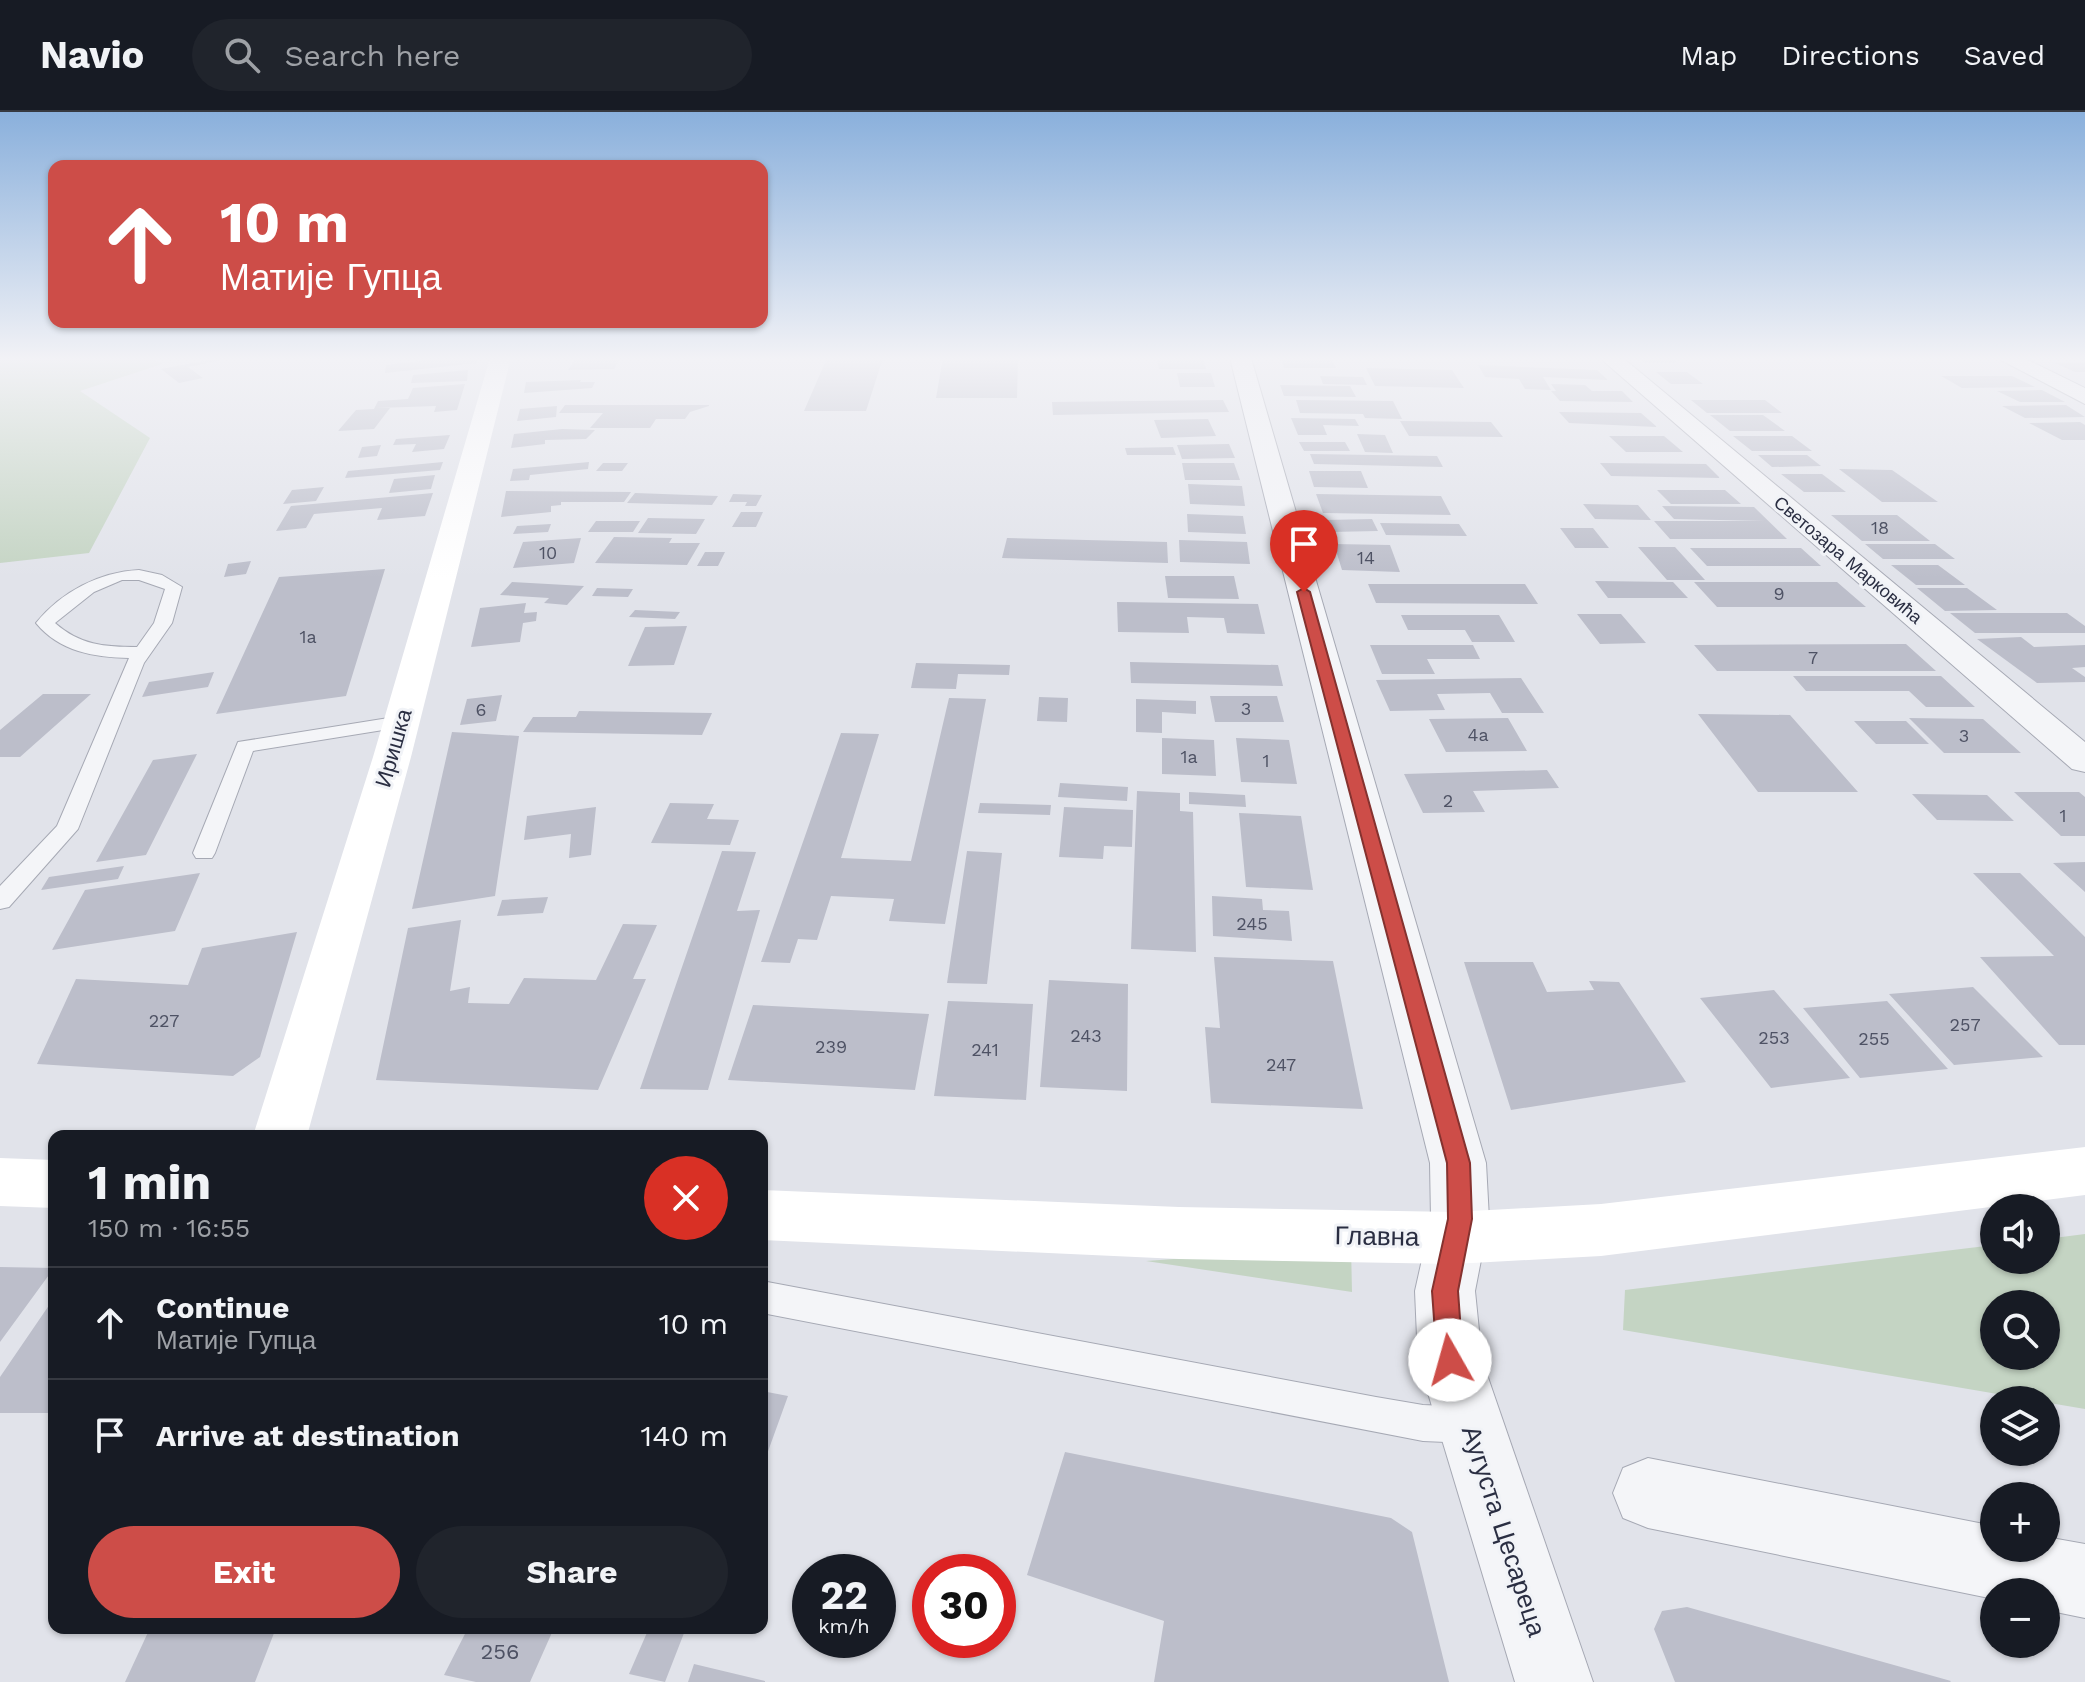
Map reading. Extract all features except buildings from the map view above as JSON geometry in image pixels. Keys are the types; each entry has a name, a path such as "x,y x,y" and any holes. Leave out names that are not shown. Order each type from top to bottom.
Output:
{"street":[{"name":"Иришка","path":"282,1130 401,722 481,431"},
{"name":"Аугуста Цесареца","path":"1260,431 1458,1163 1461,1207 1445,1291 1450,1360 1554,1682"},
{"name":"Светозара Марковића","path":"1696,431 2085,761"},
{"name":"Главна","path":"768,1215 1179,1233 1454,1238 1601,1230 2085,1171"},
{"path":"0,1182 48,1184"},
{"path":"1648,1493 2085,1581"}],"lane":[{"path":"0,901 67,829 141,653 163,623 174,587 156,575 133,574 93,584 71,597 45,623 59,636 89,652 141,653"},
{"path":"204,853 245,746 401,722"},
{"path":"768,1298 1376,1415 1423,1423 1469,1425"}],"green space":[{"path":"0,431 140,431 150,438 89,553 0,563"},
{"path":"2085,1234 2085,1409 2060,1405 2060,1386 1980,1386 1980,1391 1623,1330 1625,1290 1980,1247 1980,1274 2060,1274 2060,1237"},
{"path":"1351,1246 1352,1292 1146,1261"}],"route":[{"path":"1304,592 1458,1163 1460,1219 1449,1259 1445,1291 1450,1360"}]}
